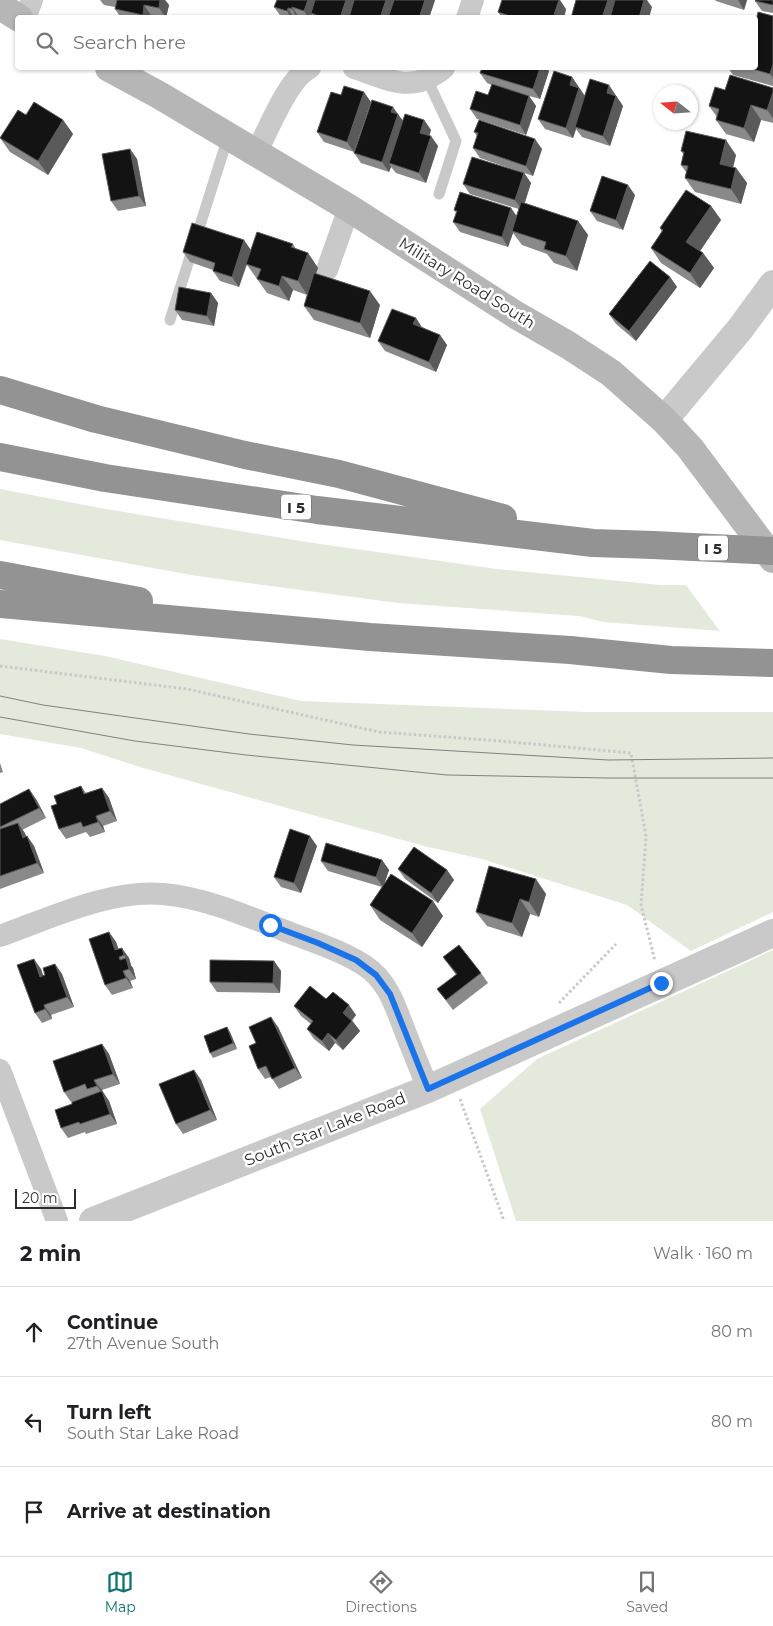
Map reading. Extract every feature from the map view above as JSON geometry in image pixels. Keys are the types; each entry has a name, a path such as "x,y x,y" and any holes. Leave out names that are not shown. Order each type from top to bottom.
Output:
{"highway":[{"path":"0,390 96,419 244,455 339,474 593,543"},
{"name":"I 5","path":"0,457 105,478 317,510 593,543 773,551"},
{"path":"0,576 285,628"},
{"path":"0,604 370,637 570,650 671,660 773,663"}],"main road":[{"path":"0,6 15,15"},
{"name":"Military Road South","path":"113,70 159,95 349,208 516,315 611,373 664,420 690,448 773,559"}],"street":[{"path":"26,15 32,0"},
{"path":"469,15 473,0"},
{"path":"256,153 291,84 305,70"},
{"path":"360,70 404,84 421,81 436,73"},
{"path":"327,270 349,208"},
{"path":"664,420 740,329 773,284"},
{"path":"0,936 88,905 142,893 185,897 224,908 318,943 356,960 376,975 390,994 440,1083"},
{"name":"South Star Lake Road","path":"93,1221 440,1083 773,933"},
{"path":"0,1070 57,1221"}],"lane":[{"path":"436,73 456,141 440,194"},
{"path":"170,320 228,137"}],"path":[{"path":"0,666 187,689 379,732 631,753 646,836 641,905 661,983"},
{"path":"551,1034 554,1008 616,944"},
{"path":"440,1083 504,1221"}],"shaded area":[{"path":"0,489 100,508 313,543 497,569 660,585 686,585 721,631 603,622 579,616 398,603 197,576 0,540"},
{"path":"0,639 105,656 301,701 587,712 773,712 773,912 691,951 627,905 482,859 424,846 140,767 81,748 0,734"},
{"path":"773,950 773,1221 516,1221 480,1109 537,1059"}],"building":[{"path":"117,0 160,0 159,8 144,5 143,15 115,9"},
{"path":"277,0 308,0 304,11 292,7 292,9 288,8 287,11 274,7"},
{"path":"315,0 346,0 341,15 316,15 311,13"},
{"path":"354,0 386,0 381,15 350,15"},
{"path":"394,0 425,0 420,15 389,15"},
{"path":"502,0 559,0 554,15 507,15 498,12"},
{"path":"576,0 608,0 603,15 572,15"},
{"path":"615,0 644,0 640,15 611,15"},
{"path":"773,0 773,5 755,1"},
{"path":"758,12 773,16 773,64 770,74 756,70 758,70"},
{"path":"481,70 539,70 533,89 480,73"},
{"path":"554,71 572,77 570,85 579,88 566,128 538,119"},
{"path":"730,75 773,88 767,110 751,105 744,128 716,120 719,109 709,106 715,87 725,90"},
{"path":"590,79 609,85 607,93 616,96 603,136 575,127"},
{"path":"492,84 529,96 520,125 470,109 476,91 488,95"},
{"path":"344,86 364,92 347,142 317,132 331,92 341,95"},
{"path":"372,100 393,107 391,112 398,114 382,162 354,153"},
{"path":"34,102 63,120 38,161 0,138 18,110 26,115"},
{"path":"405,114 424,120 420,133 431,136 419,173 389,163"},
{"path":"479,120 535,139 526,166 473,148 478,133 474,132"},
{"path":"686,131 726,140 720,164 736,168 731,189 685,178 688,166 681,165 684,152 681,151"},
{"path":"130,149 139,196 111,201 102,154"},
{"path":"472,157 524,173 515,200 463,184"},
{"path":"602,176 628,185 616,220 590,211"},
{"path":"686,190 711,206 686,242 703,253 690,273 651,248 663,230 660,228"},
{"path":"460,192 511,208 502,237 453,222 457,211 454,210"},
{"path":"521,202 578,221 566,256 544,249 546,242 512,231"},
{"path":"192,223 244,240 232,277 213,271 215,263 183,252"},
{"path":"257,232 293,244 291,247 308,253 298,281 282,276 279,286 257,279 261,269 246,264"},
{"path":"650,261 670,277 629,331 609,314"},
{"path":"314,273 370,291 360,323 304,306"},
{"path":"179,287 211,293 207,316 175,310"},
{"path":"392,309 416,318 413,324 440,335 429,362 378,341"},
{"path":"81,786 84,794 102,788 110,811 96,816 98,822 83,827 81,822 59,829 51,806 57,804 54,796"},
{"path":"29,789 39,808 0,827 0,804"},
{"path":"18,823 23,838 27,836 37,863 0,876 0,829"},
{"path":"290,829 310,836 294,883 274,877"},
{"path":"326,843 382,860 376,877 321,861"},
{"path":"414,847 447,870 431,893 398,869"},
{"path":"489,866 536,879 529,902 520,899 512,923 476,912"},
{"path":"391,874 433,901 412,933 370,905"},
{"path":"109,932 115,950 122,948 124,955 119,957 120,960 126,958 129,969 123,971 126,978 105,985 89,939"},
{"path":"459,945 481,973 446,1000 437,989 457,974 443,957"},
{"path":"34,959 40,977 45,975 43,968 55,964 67,997 44,1005 45,1009 35,1013 17,965"},
{"path":"210,960 274,961 273,983 210,982"},
{"path":"310,986 326,999 333,992 349,1005 343,1013 352,1021 336,1040 328,1033 322,1041 307,1029 313,1021 294,1006"},
{"path":"271,1017 295,1068 272,1079 266,1066 258,1069 249,1046 256,1043 249,1027"},
{"path":"227,1027 233,1043 210,1053 204,1036"},
{"path":"102,1044 113,1074 94,1080 97,1086 87,1089 85,1084 64,1092 53,1061"},
{"path":"194,1070 210,1110 176,1124 159,1084"},
{"path":"102,1091 110,1114 61,1128 55,1110"}],"tram line":[{"path":"0,696 43,705 249,734 353,745 608,760 773,758"},
{"path":"0,717 135,741 246,755 447,775 607,778 773,778"}],"route":[{"path":"270,925 356,960 376,975 390,994 428,1089 661,983"}]}
